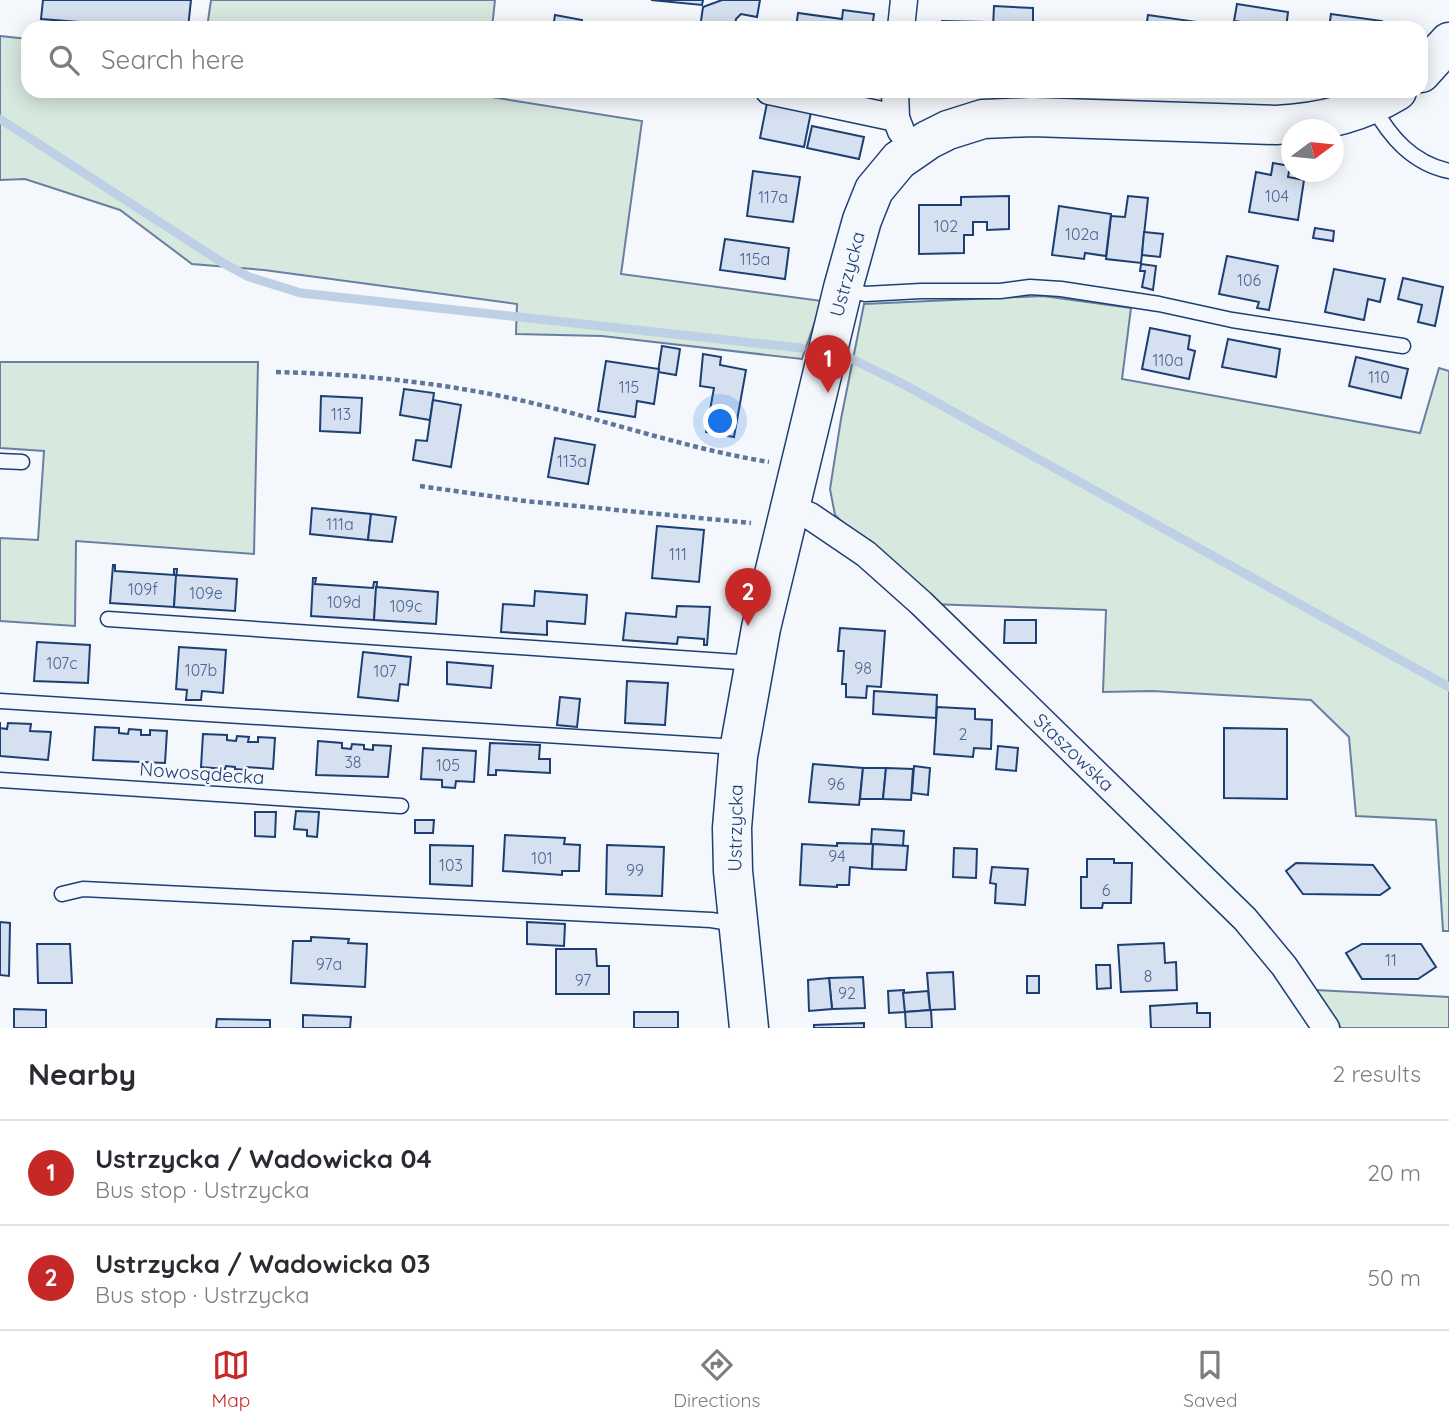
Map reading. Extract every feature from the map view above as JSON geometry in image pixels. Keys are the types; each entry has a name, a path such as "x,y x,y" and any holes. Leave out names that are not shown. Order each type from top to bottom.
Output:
{"street":[{"path":"902,21 904,0"},
{"path":"1428,66 1449,42"},
{"path":"791,98 904,134 896,98"},
{"name":"Ustrzycka","path":"749,1028 737,924 732,828 739,748 754,663 843,288 862,220 874,190 899,160 904,134 948,130 983,120 1032,117 1276,125 1322,119 1381,98"},
{"name":"Staszowska","path":"789,517 810,516 866,554 921,603 1245,919 1284,966 1326,1028"}],"lane":[{"path":"1384,98 1381,121 1411,155 1422,162 1449,171"},
{"path":"843,288 865,294 1000,291 1030,287 1061,289 1158,304 1243,322 1403,346"},
{"path":"0,461 22,462"},
{"path":"108,619 754,663"},
{"path":"0,701 739,748"},
{"name":"Nowosądecka","path":"0,780 401,806"},
{"path":"62,894 83,889 712,920 737,924"}],"path":[{"path":"276,372 320,373 453,387 542,406 714,453 801,468"},
{"path":"420,486 525,501 789,517"}],"shaded area":[{"path":"211,0 495,0 493,21 208,21"},
{"path":"0,36 21,38 21,98 498,98 642,121 621,274 822,301 802,359 602,336 516,334 517,304 264,270 192,264 120,210 25,179 0,180"},
{"path":"1043,296 1131,308 1122,379 1420,433 1439,368 1449,371 1449,931 1443,931 1436,820 1356,816 1349,737 1311,700 1152,691 1103,692 1106,610 928,604 835,515 830,489 864,304"},
{"path":"0,362 258,362 254,554 76,541 75,626 0,621 0,538 38,540 44,451 0,448"},
{"path":"1316,990 1449,997 1449,1028 1341,1028"}],"building":[{"path":"43,0 191,0 189,21 41,19"},
{"path":"651,0 703,0 702,5"},
{"path":"722,0 760,0 757,17 741,14 736,21 701,21 703,7"},
{"path":"1237,4 1288,12 1287,21 1234,21"},
{"path":"994,6 1033,8 1033,21 993,21"},
{"path":"843,10 874,14 873,21 797,21 798,13 842,19"},
{"path":"1331,14 1382,21 1330,21"},
{"path":"555,15 582,20 582,21 554,21"},
{"path":"1148,15 1190,21 1147,21"},
{"path":"767,103 811,112 804,147 760,138"},
{"path":"812,126 864,137 859,159 807,148"},
{"path":"1273,163 1281,164 1281,182 1304,182 1298,220 1249,212 1256,172 1271,175"},
{"path":"753,171 800,177 793,222 747,216"},
{"path":"1009,196 1009,229 987,230 987,222 973,222 973,235 964,235 964,253 919,254 919,205 961,205 961,197"},
{"path":"1128,196 1148,198 1141,263 1106,259 1111,216 1125,217"},
{"path":"1059,206 1111,214 1106,256 1085,253 1084,259 1052,255"},
{"path":"1315,228 1334,231 1333,241 1313,238"},
{"path":"1144,232 1163,234 1160,257 1142,255"},
{"path":"725,239 789,248 785,279 720,270"},
{"path":"1227,256 1278,266 1269,310 1257,308 1259,302 1219,294"},
{"path":"1141,264 1156,266 1153,290 1142,287 1145,271 1140,271"},
{"path":"1334,269 1385,279 1380,302 1368,299 1364,320 1325,312"},
{"path":"1403,278 1443,287 1435,326 1418,322 1422,305 1398,299"},
{"path":"1150,328 1190,336 1188,349 1195,351 1189,379 1142,369"},
{"path":"1228,339 1280,349 1276,377 1222,367"},
{"path":"662,346 680,349 676,375 658,372"},
{"path":"703,354 721,357 720,365 746,370 734,437 706,432 714,388 700,386"},
{"path":"1356,357 1408,369 1401,398 1349,386"},
{"path":"606,361 659,369 654,404 637,401 635,417 598,411"},
{"path":"404,389 434,393 430,420 400,415"},
{"path":"321,396 362,398 360,433 320,431"},
{"path":"433,400 461,405 451,467 413,460 416,440 427,441"},
{"path":"555,438 595,445 588,484 548,477"},
{"path":"312,508 371,514 368,540 310,534"},
{"path":"371,514 396,517 392,542 368,540"},
{"path":"657,526 704,530 699,582 652,578"},
{"path":"113,565 115,571 174,575 174,569 177,569 174,607 110,603"},
{"path":"176,575 237,579 235,611 174,607"},
{"path":"313,578 316,578 315,584 373,588 374,582 377,582 374,620 311,616"},
{"path":"376,587 438,592 436,624 374,620"},
{"path":"535,591 587,595 585,624 547,621 547,635 501,632 503,604 534,606"},
{"path":"677,606 710,607 707,645 704,645 704,639 678,637 677,644 623,640 626,613 676,617"},
{"path":"1005,620 1036,620 1036,643 1004,643"},
{"path":"840,628 885,631 881,687 867,686 866,698 846,697 846,684 842,684 844,651 838,651"},
{"path":"37,642 90,645 88,683 34,681"},
{"path":"179,647 226,650 223,693 202,691 201,700 186,700 187,690 176,689"},
{"path":"363,652 411,657 408,685 400,684 398,701 358,697"},
{"path":"447,662 493,666 491,688 447,684"},
{"path":"627,681 668,683 665,725 625,723"},
{"path":"874,691 937,695 936,718 873,714"},
{"path":"560,697 580,699 577,727 557,725"},
{"path":"937,707 975,709 975,719 992,720 991,749 974,748 973,757 934,754"},
{"path":"8,723 31,724 30,731 51,732 48,760 0,756 0,728 7,729"},
{"path":"95,727 119,728 119,733 128,734 129,729 141,730 141,735 150,735 150,730 167,731 165,763 93,760"},
{"path":"1224,728 1287,729 1287,799 1224,798"},
{"path":"203,734 227,735 227,740 236,741 237,736 249,737 248,742 258,742 258,737 275,738 273,769 201,767"},
{"path":"318,741 342,743 342,748 351,749 352,744 364,745 364,749 373,750 373,745 391,746 388,777 316,775"},
{"path":"490,743 540,745 539,759 550,759 550,773 496,770 496,775 488,775"},
{"path":"998,746 1018,748 1016,771 996,769"},
{"path":"423,748 476,751 474,782 456,781 455,788 442,787 442,780 421,779"},
{"path":"813,764 863,768 859,805 809,802"},
{"path":"914,766 930,768 928,795 912,793"},
{"path":"863,768 886,768 883,799 860,799"},
{"path":"886,768 913,769 911,800 883,799"},
{"path":"296,811 319,812 317,837 307,836 307,830 294,829"},
{"path":"255,812 276,812 275,837 255,836"},
{"path":"415,820 434,820 433,833 415,833"},
{"path":"872,829 904,831 903,846 871,844"},
{"path":"505,835 565,838 564,844 580,845 579,871 562,871 562,875 503,871"},
{"path":"837,843 873,844 872,869 850,867 849,885 800,885 802,844 837,846"},
{"path":"873,844 908,846 906,870 872,869"},
{"path":"430,845 473,846 472,886 430,884"},
{"path":"607,845 664,847 662,896 606,894"},
{"path":"954,848 977,849 976,878 953,877"},
{"path":"1087,859 1114,859 1114,863 1132,863 1131,903 1103,903 1102,908 1081,908 1081,877 1087,877"},
{"path":"1296,863 1373,865 1390,888 1380,895 1303,894 1286,871"},
{"path":"992,867 1028,869 1025,905 995,903 996,884 990,883"},
{"path":"0,922 10,923 9,976 0,975"},
{"path":"527,922 565,924 564,946 527,944"},
{"path":"311,937 349,939 348,943 367,944 365,987 291,983 293,941 311,941"},
{"path":"1164,943 1165,963 1176,962 1177,990 1121,992 1118,945"},
{"path":"37,944 70,944 72,983 38,983"},
{"path":"1362,944 1421,944 1436,967 1418,979 1362,979 1346,953"},
{"path":"556,949 596,949 597,966 609,966 609,994 556,994"},
{"path":"1096,965 1110,965 1111,988 1097,989"},
{"path":"953,972 955,1009 930,1010 927,973"},
{"path":"1027,976 1039,976 1039,993 1027,993"},
{"path":"863,977 865,1008 832,1009 829,978"},
{"path":"829,978 832,1009 809,1011 808,980"},
{"path":"904,990 905,1012 889,1013 888,991"},
{"path":"928,991 930,1010 905,1012 903,993"},
{"path":"1197,1003 1197,1013 1210,1013 1210,1028 1151,1028 1150,1006"},
{"path":"14,1009 46,1010 46,1028 14,1028"},
{"path":"931,1010 932,1028 906,1028 905,1012"},
{"path":"634,1012 678,1012 678,1028 634,1028"},
{"path":"303,1015 351,1017 350,1028 303,1028"},
{"path":"217,1019 270,1020 270,1028 216,1028"},
{"path":"864,1023 864,1028 814,1028 814,1025"}],"waterway":[{"path":"0,119 223,263 249,277 301,293 801,348"},
{"path":"852,359 905,385 1449,687"}],"place":[{"name":"Ustrzycka / Wadowicka 04","path":"828,393"},
{"name":"Ustrzycka / Wadowicka 03","path":"748,626"}]}
